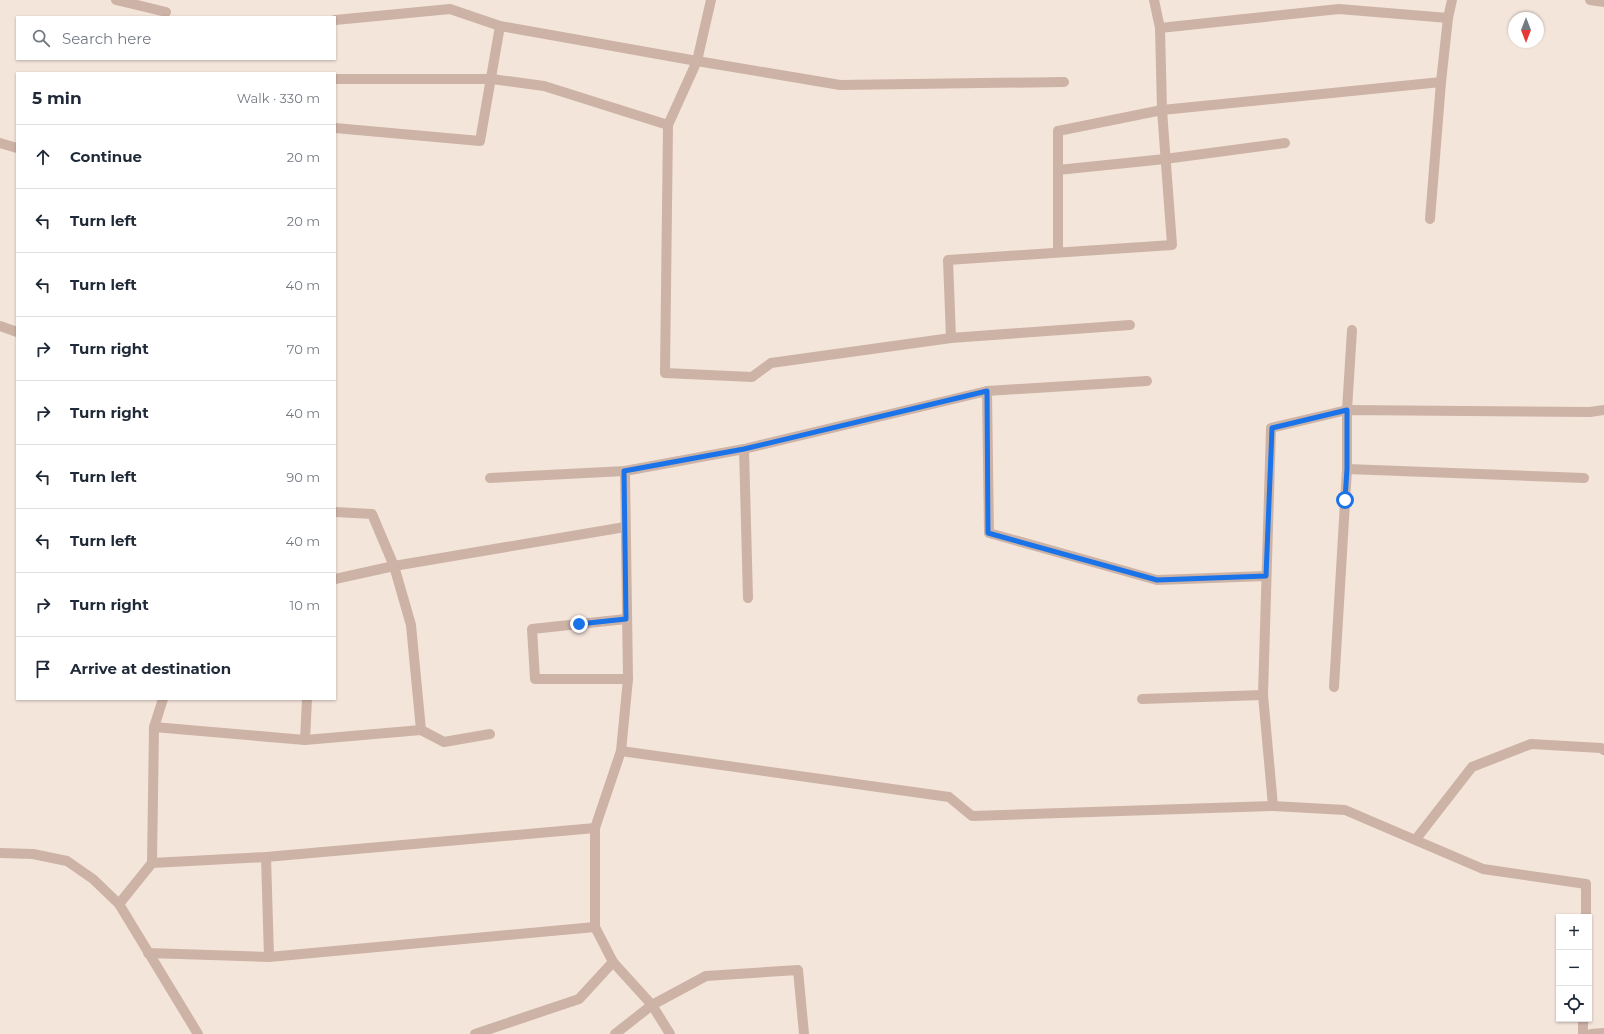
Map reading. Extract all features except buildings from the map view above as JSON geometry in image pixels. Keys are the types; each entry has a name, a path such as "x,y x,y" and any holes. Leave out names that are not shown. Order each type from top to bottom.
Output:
{"street":[{"path":"116,0 166,12"},
{"path":"711,0 697,61 668,126 665,373 752,377 771,363 951,338 1130,325"},
{"path":"951,338 948,260 1172,245 1162,110 1160,28 1154,0"},
{"path":"1430,219 1448,18 1452,0"},
{"path":"1590,0 1604,2"},
{"path":"336,20 450,4 500,26 840,85 1064,82"},
{"path":"1160,28 1339,4 1448,18"},
{"path":"336,128 480,141 500,26"},
{"path":"336,78 492,78 544,86 668,126"},
{"path":"1058,252 1058,131 1162,110 1442,82"},
{"path":"0,143 16,148"},
{"path":"1058,170 1285,143"},
{"path":"0,326 16,332"},
{"path":"1334,687 1347,469 1347,410 1352,330"},
{"path":"490,478 624,471 744,449 987,391 1147,381"},
{"path":"987,391 988,533 1157,580 1266,576"},
{"path":"1273,806 1263,695 1272,428 1347,410 1590,412 1604,410"},
{"path":"744,449 748,598"},
{"path":"1347,469 1584,478"},
{"path":"624,471 628,679 621,751 594,828 594,927 613,962 652,1005 670,1034"},
{"path":"336,512 372,514 394,566 411,625 421,730"},
{"path":"336,579 394,566 624,527"},
{"path":"626,619 532,629 535,679 628,679"},
{"path":"1142,699 1263,695"},
{"path":"119,904 152,863 154,727 164,700"},
{"path":"305,740 308,700"},
{"path":"154,727 305,740 421,730 444,742 490,734"},
{"path":"1416,839 1472,767 1531,744 1603,748"},
{"path":"621,751 950,797 972,816 1273,806 1345,810 1484,869 1586,884 1586,914"},
{"path":"152,863 266,857 594,828"},
{"path":"0,853 34,854 67,861 93,879 119,904 198,1034"},
{"path":"266,857 269,957"},
{"path":"148,953 269,957 594,927"},
{"path":"475,1034 579,999 613,962"},
{"path":"615,1034 652,1005 706,976 798,970 804,1034"},
{"path":"1583,1022 1583,1034"},
{"path":"1591,1034 1604,1034"}],"route":[{"path":"579,624 626,619 624,471 744,449 987,391 988,533 1157,580 1266,576 1272,428 1347,410 1347,469 1345,500"}]}
